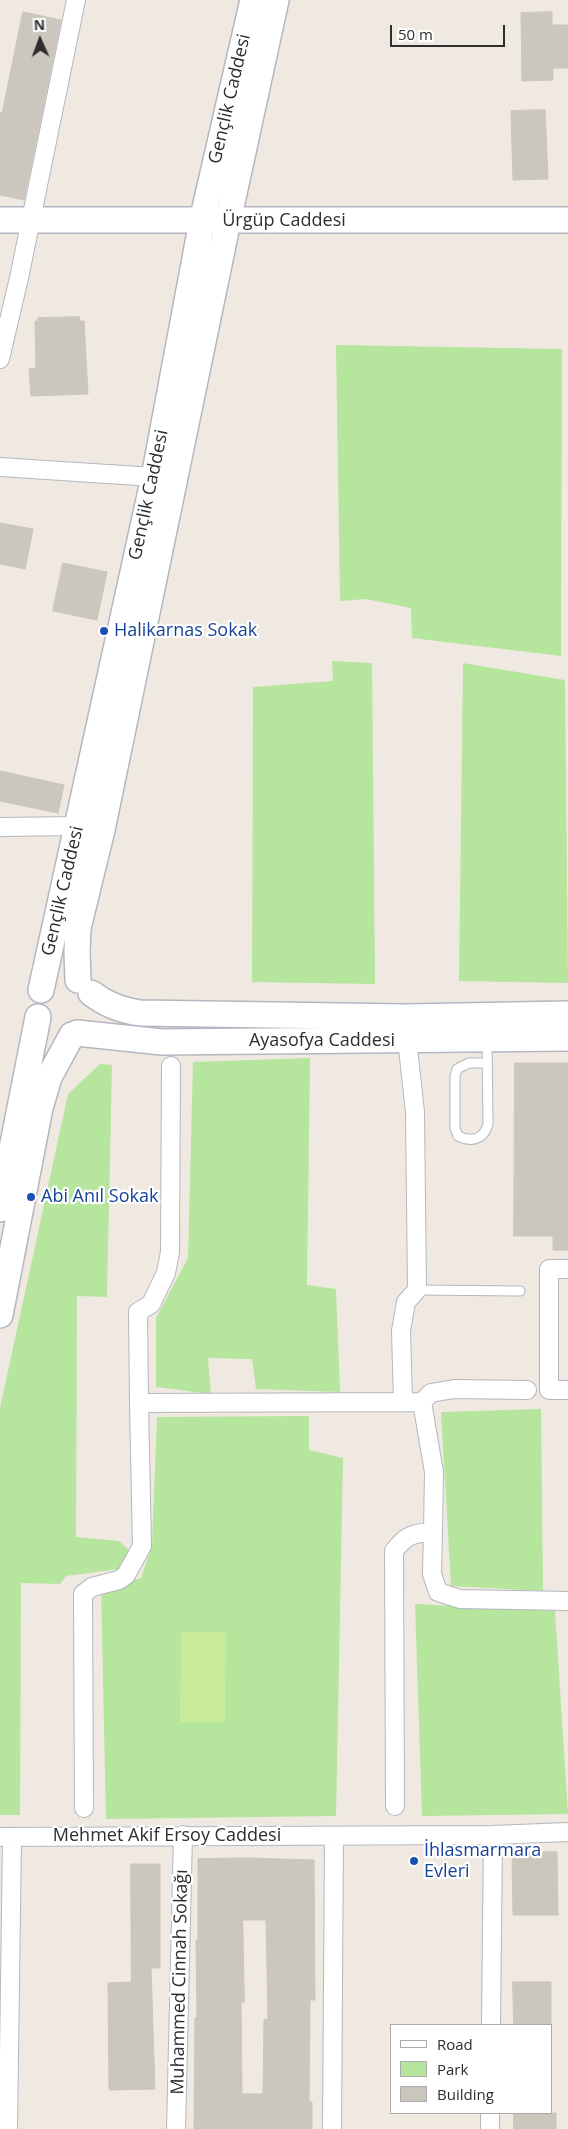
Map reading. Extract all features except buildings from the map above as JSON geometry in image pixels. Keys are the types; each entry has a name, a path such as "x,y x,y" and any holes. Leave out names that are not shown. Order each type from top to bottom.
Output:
{"street":[{"path":"0,359 76,0"},
{"name":"Gençlik Caddesi","path":"42,990 154,477 202,221 253,0"},
{"name":"Gençlik Caddesi","path":"85,987 77,951 78,928 102,830 228,221 276,0"},
{"name":"Ürgüp Caddesi","path":"0,220 568,220"},
{"path":"0,468 154,477"},
{"path":"0,827 78,826 102,830"},
{"path":"58,978 68,978 85,987 94,1002 94,1012 91,1021 85,1028 74,1034 58,1035 50,1032 42,1025 36,1008 37,998 48,983 58,978"},
{"name":"Ayasofya Caddesi","path":"85,987 105,1003 122,1010 140,1013 406,1029 487,1051 568,1038"},
{"name":"Ayasofya Caddesi","path":"74,1034 162,1042 406,1029 568,1014"},
{"path":"0,1209 38,1017"},
{"path":"403,1401 401,1331 406,1302 417,1290 415,1112 406,1029"},
{"path":"0,1315 40,1108 49,1077 74,1034"},
{"path":"84,1808 83,1594 92,1587 119,1580 126,1576 142,1546 138,1312 151,1304 166,1273 170,1252 171,1066"},
{"path":"568,1269 549,1269 549,1288 550,1390 568,1390"},
{"path":"139,1403 422,1402 431,1394 454,1389 527,1390"},
{"path":"422,1402 434,1472 432,1574 438,1592 460,1600 568,1602"},
{"path":"395,1806 394,1551 402,1541 416,1533 433,1532"},
{"name":"Mehmet Akif Ersoy Caddesi","path":"6,1837 334,1836 568,1832"},
{"path":"491,2024 493,1834"},
{"name":"Muhammed Cinnah Sokağı","path":"176,2129 183,1835"},
{"path":"332,2129 334,1836"},
{"path":"6,1837 8,2129"},
{"path":"490,2114 490,2129"}],"lane":[{"path":"487,1051 488,1124 486,1132 481,1137 473,1140 464,1139 458,1136 454,1128 455,1076 457,1069 487,1051"},
{"path":"417,1290 520,1291"}],"green space":[{"path":"336,345 562,349 561,656 412,638 411,608 366,599 340,601"},
{"path":"332,661 372,663 375,984 252,982 253,687 333,681"},
{"path":"463,663 565,680 568,983 459,981"},
{"path":"310,1058 307,1285 336,1289 340,1392 256,1389 252,1359 208,1358 211,1394 156,1387 156,1318 188,1258 193,1062"},
{"path":"100,1064 112,1065 107,1297 77,1296 76,1537 119,1541 132,1553 119,1569 66,1576 60,1584 21,1583 20,1815 0,1815 0,1408 68,1094"},
{"path":"541,1409 543,1591 451,1586 441,1412"},
{"path":"309,1416 309,1450 343,1458 336,1816 106,1819 101,1588 141,1578 152,1545 157,1417"},
{"path":"415,1604 555,1611 568,1814 422,1816"},
{"path":"181,1632 226,1632 225,1722 180,1722"}],"place":[{"name":"Halikarnas Sokak","path":"104,631"},
{"name":"Abi Anıl Sokak","path":"31,1197"},
{"name":"İhlasmarmara Evleri","path":"414,1861"}]}
